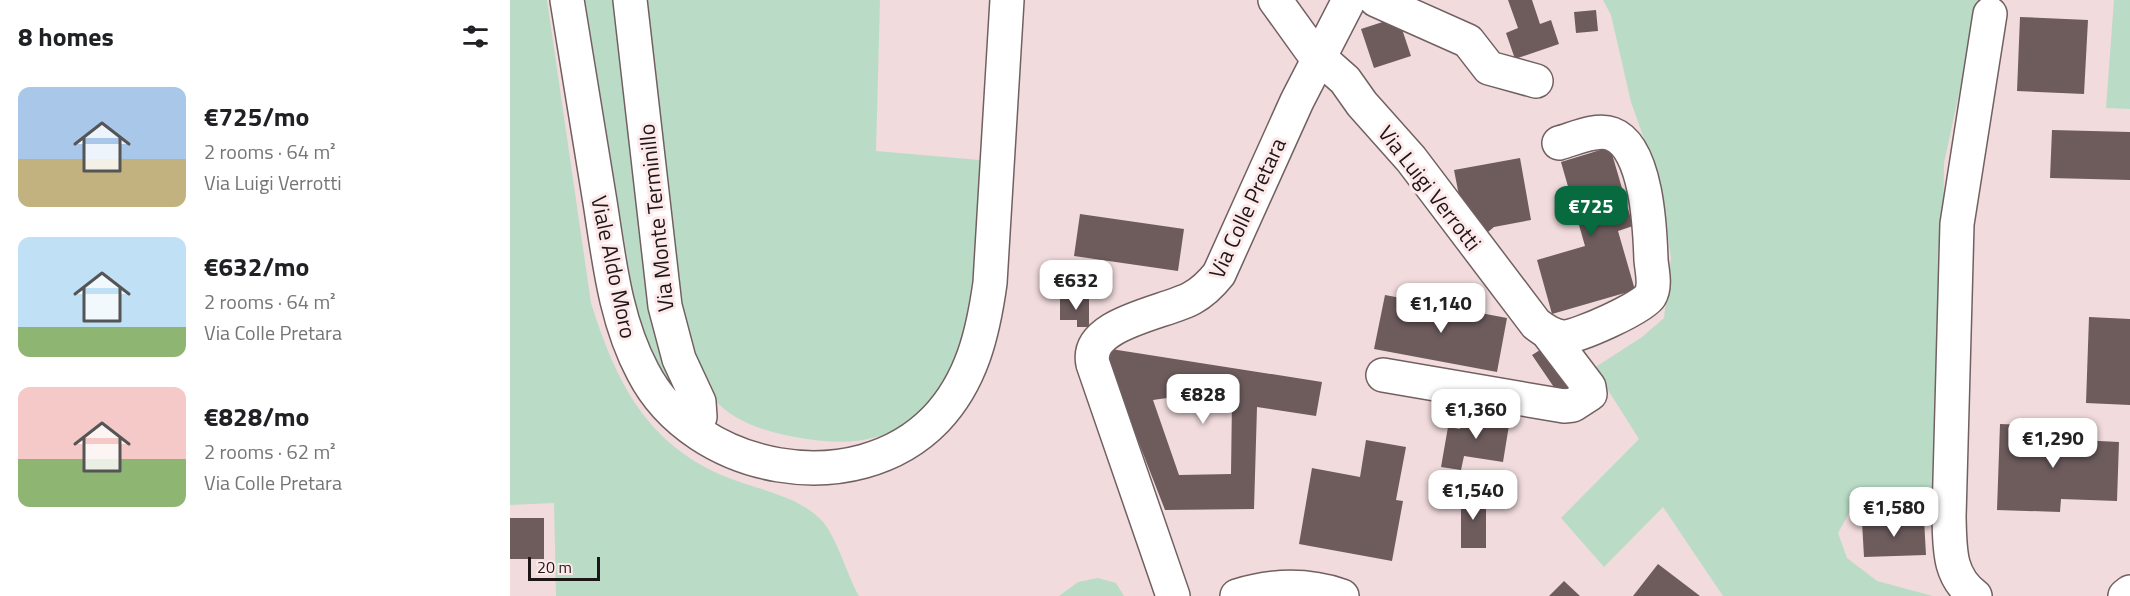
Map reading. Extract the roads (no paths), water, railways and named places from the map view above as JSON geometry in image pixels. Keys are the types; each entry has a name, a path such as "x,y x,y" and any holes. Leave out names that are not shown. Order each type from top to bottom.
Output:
{"street":[{"name":"Viale Aldo Moro","path":"567,0 611,275 625,329 643,373 654,391 668,407 695,429 740,454 795,469 827,468 861,462 894,449 923,431 948,405 968,373 985,319 990,283 1007,0"},
{"name":"Via Monte Terminillo","path":"630,0 665,306 679,359 699,402 700,417 695,429"},
{"name":"Via Luigi Verrotti","path":"1275,0 1311,50 1345,80 1362,104 1411,159 1536,324 1548,333 1589,387 1590,394 1573,405 1564,406 1383,375"},
{"name":"Via Colle Pretara","path":"1173,596 1093,364 1091,351 1097,340 1108,330 1191,299 1209,286 1219,274 1297,101 1349,0"},
{"path":"1376,0 1468,41 1489,68 1536,81"},
{"path":"1976,596 1964,588 1955,574 1950,555 1957,224 1990,14"},
{"path":"1548,333 1563,337 1578,335 1645,303 1653,288 1649,211 1636,164 1624,143 1613,134 1600,132 1559,143"},
{"path":"1238,596 1257,590 1288,587 1324,590 1342,596"},
{"path":"2125,596 2130,592"}]}
